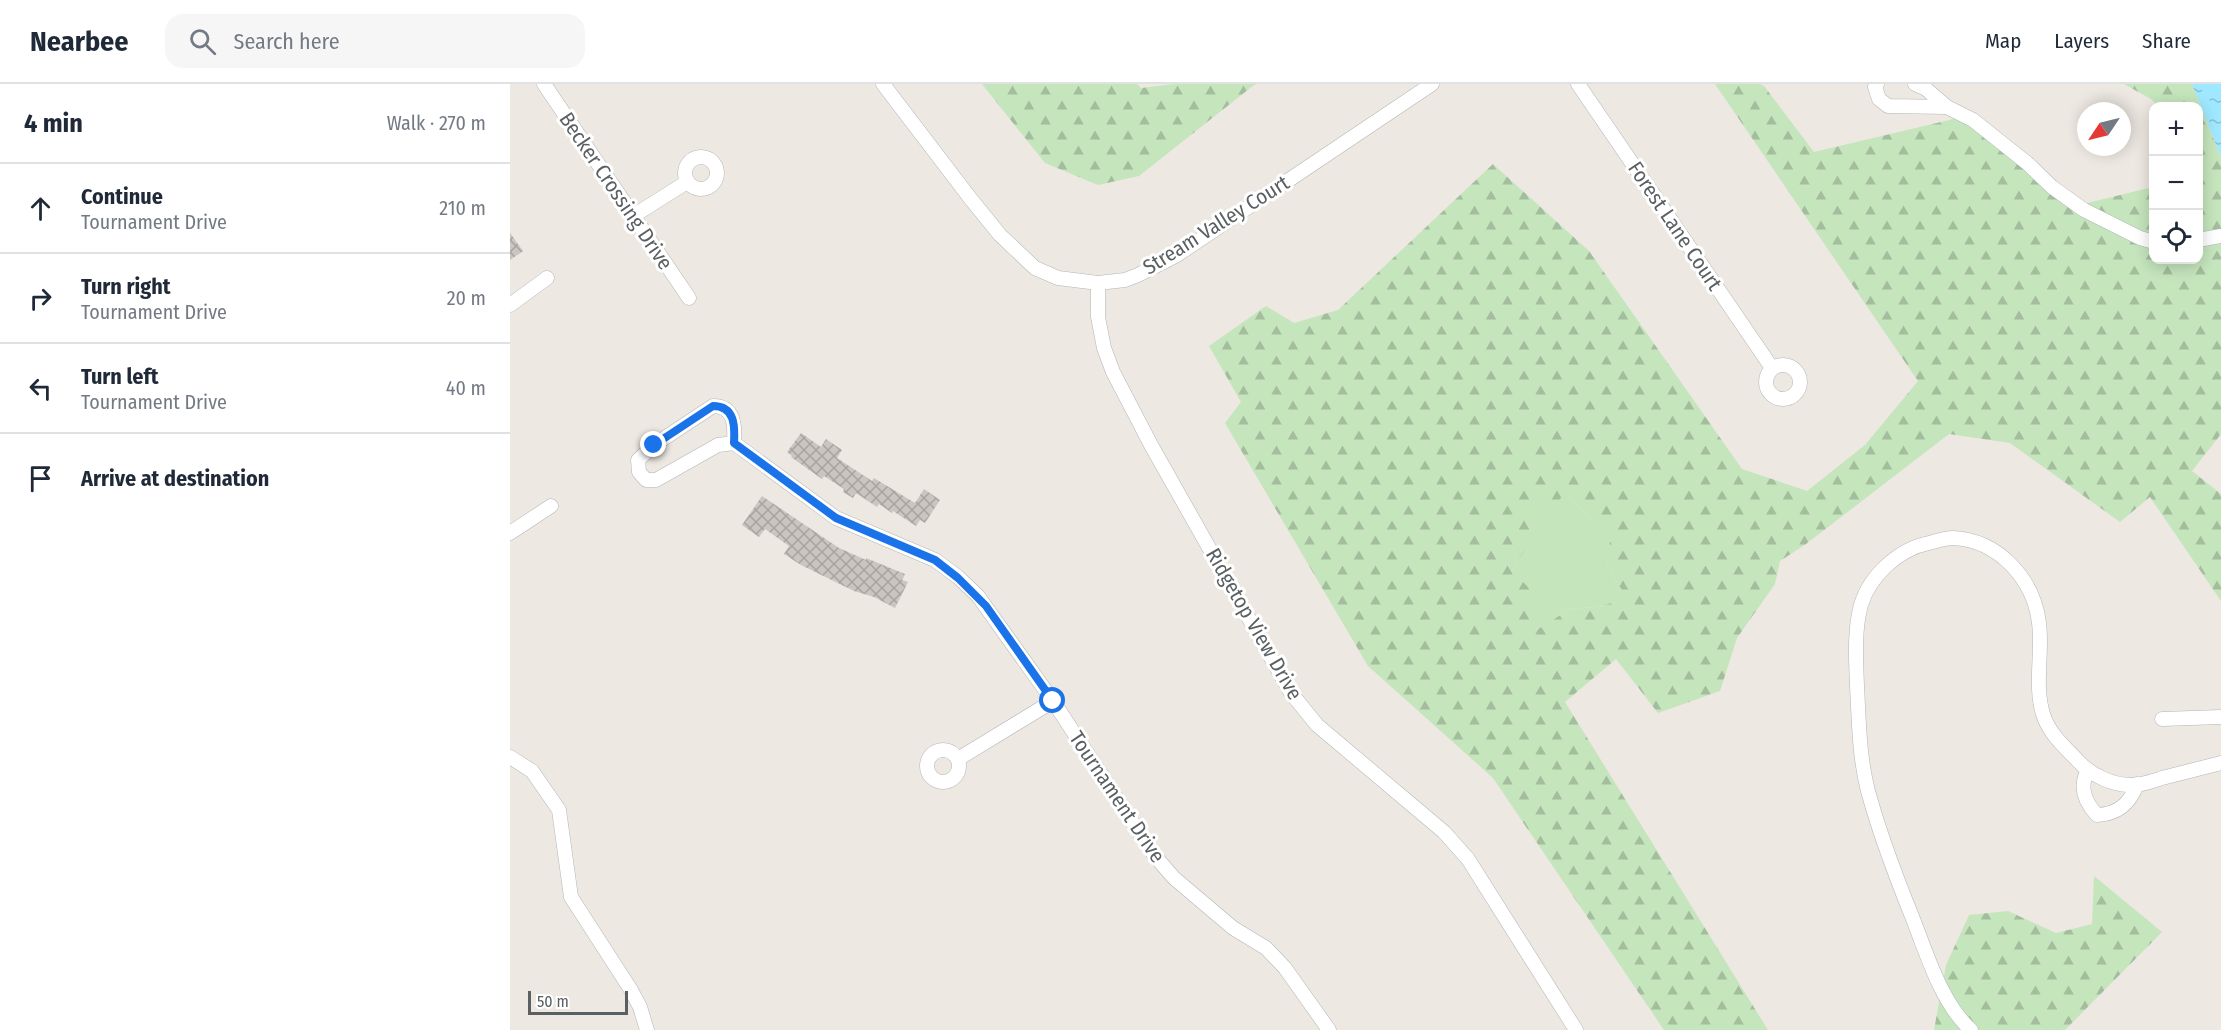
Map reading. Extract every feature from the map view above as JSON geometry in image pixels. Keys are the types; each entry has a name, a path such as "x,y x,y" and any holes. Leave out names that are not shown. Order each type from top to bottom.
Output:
{"street":[{"name":"Becker Crossing Drive","path":"544,84 689,298"},
{"name":"Stream Valley Court","path":"883,84 1000,235 1035,268 1058,278 1098,283 1138,276 1177,255 1432,84"},
{"name":"Forest Lane Court","path":"1578,84 1772,368"},
{"path":"1877,84 1875,87 1879,99 1888,106 1947,107"},
{"path":"1915,84 1926,89 1947,107 1973,120 2027,163 2052,187 2084,210 2149,241"},
{"path":"633,216 687,182"},
{"path":"2203,239 2221,236"},
{"path":"510,305 547,278"},
{"name":"Ridgetop View Drive","path":"1098,283 1098,317 1104,348 1113,372 1151,445 1291,693 1317,725 1444,832 1468,859 1576,1030"},
{"path":"713,406 722,406 729,410 735,427 734,443 718,445 656,480 646,480 639,472 638,460 654,445 713,406"},
{"name":"Tournament Drive","path":"734,443 836,518 935,560 958,578 986,606 1053,701 1154,855 1167,870 1233,928 1266,948 1285,968 1329,1030"},
{"path":"510,533 551,506"},
{"path":"1971,1030 1955,1010 1935,974 1888,856 1863,766 1858,716 1858,631 1862,604 1877,575 1902,553 1924,544 1952,538 1974,542 1997,552 2018,571 2033,599 2039,624 2039,692 2043,715 2055,737 2088,770 2102,779 2132,785 2221,763"},
{"path":"958,759 1053,701"},
{"path":"2162,719 2221,717"},
{"path":"510,757 532,771 554,800 559,810 571,897 640,1007 647,1030"},
{"path":"2088,770 2083,779 2083,792 2088,805 2097,815 2108,815 2123,807 2133,797 2137,784"}],"green space":[{"path":"982,84 1137,84 1141,88 1174,84 1258,84 1139,176 1098,185 1045,163"},
{"path":"1715,84 1760,84 1764,86 1814,152 1958,118 2079,205 2149,188 2149,264 2203,264 2203,112 2221,157 2221,434 2192,471 2221,494 2221,601 2150,497 2120,522 2010,443 1949,434 1806,544 1780,561 1775,584 1737,638 1720,691 1658,713 1616,659 1565,702 1768,1030 1664,1030 1493,778 1368,666 1225,423 1241,402 1209,346 1266,306 1294,323 1338,310 1493,164 1589,251 1742,469 1807,491 1865,445 1918,381","holes":["1566,493 1585,513 1611,534 1607,563 1617,583 1629,599 1595,607 1570,609 1535,631 1534,593 1512,571 1524,551 1534,525 1530,502 1553,506"]},
{"path":"2124,84 2192,84 2199,102 2154,102"},
{"path":"1566,493 1585,513 1612,534 1607,563 1617,583 1630,599 1595,607 1570,609 1535,631 1512,571 1524,551 1530,501"},
{"path":"2094,876 2162,932 2065,1030 1934,1030 1946,965 1969,915 2008,911 2056,933 2092,924"}],"water":[{"path":"2192,84 2221,84 2221,157 2203,112 2203,102 2199,102"}],"building":[{"path":"510,233 523,251 510,260"},
{"path":"801,433 821,447 826,439 842,450 837,458 872,481 874,478 915,503 924,489 940,500 925,523 920,520 916,526 879,504 877,507 856,493 853,498 843,492 844,489 824,476 822,479 787,452"},
{"path":"762,496 839,548 905,574 902,580 908,582 895,608 801,565 784,554 789,546 765,529 759,537 742,525"}],"route":[{"path":"654,445 713,406 722,406 729,410 735,427 734,443 792,486 836,518 935,560 958,578 986,606 1053,701"}]}
